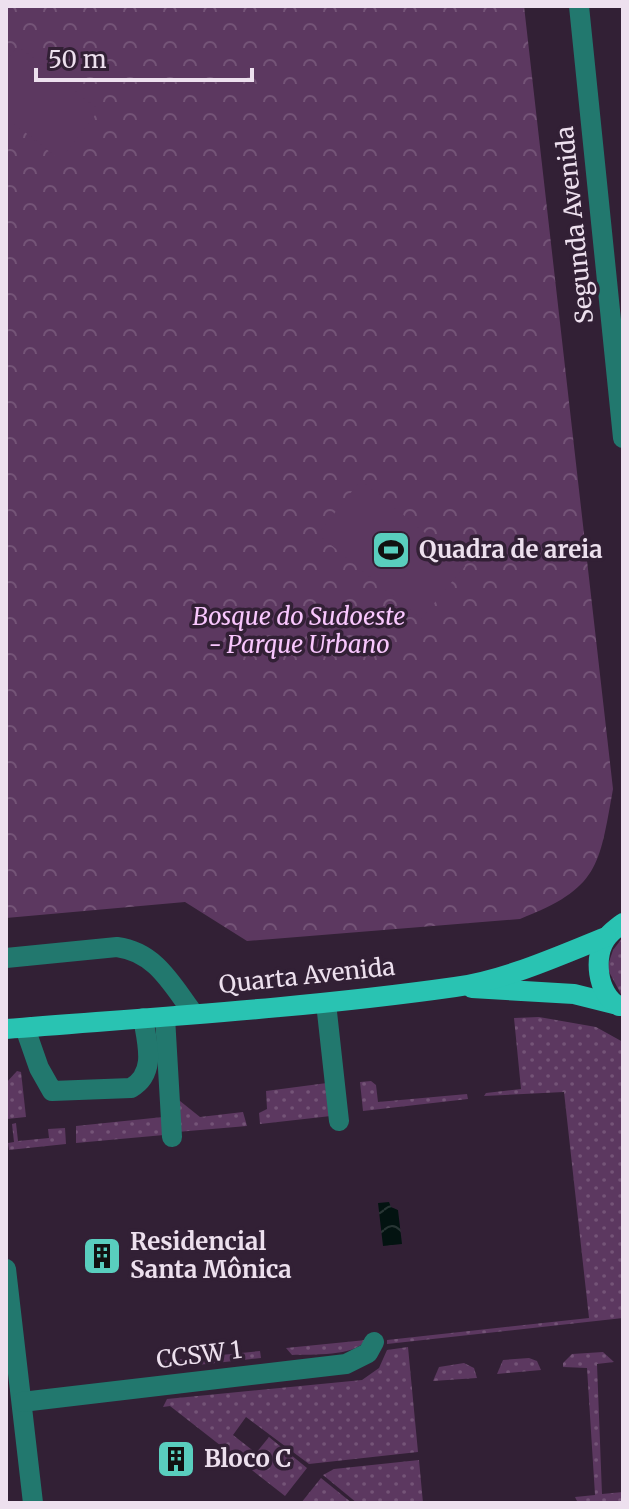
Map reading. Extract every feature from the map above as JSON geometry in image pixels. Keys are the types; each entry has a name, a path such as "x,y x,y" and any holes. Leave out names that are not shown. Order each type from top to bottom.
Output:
{"main road":[{"name":"Quarta Avenida","path":"11,1030 326,1003 456,987 536,964 606,937 623,923"},
{"path":"606,937 599,957 600,981 618,1006"},
{"path":"456,987 574,994 618,1006"}],"street":[{"name":"Segunda Avenida","path":"579,6 623,438"},
{"path":"6,958 130,949 152,960 194,1014"},
{"path":"326,1003 339,1121"},
{"path":"165,1017 172,1137"},
{"path":"11,1030 52,1091 131,1088 140,1083 150,1062 143,1018"},
{"path":"6,1269 33,1503"},
{"name":"CCSW 1","path":"22,1402 346,1364 368,1353 374,1342"}],"green space":[{"name":"Bosque do Sudoeste - Parque Urbano","path":"6,6 524,6 613,789 598,856 591,872 566,897 520,919 247,941 185,902 6,918"},
{"path":"18,46 99,110 60,160 6,117 6,61"},
{"name":"Quadra de areia","path":"361,480 465,566 421,619 318,534"},
{"path":"623,937 623,998 607,968 613,950"},
{"path":"539,1017 596,1027 623,1042 623,1318 387,1344 387,1340 589,1318 564,1092 484,1096 486,1093 521,1089 514,1018"},
{"path":"17,1071 21,1072 26,1117 7,1119 6,1083"},
{"path":"371,1081 376,1085 378,1102 467,1094 468,1099 363,1111 360,1082"},
{"path":"327,1083 331,1116 260,1124 259,1113 267,1109 266,1091"},
{"path":"175,1097 200,1117 243,1112 247,1126 177,1132"},
{"path":"163,1117 164,1135 76,1143 76,1126"},
{"path":"16,1123 18,1141 49,1138 48,1129 65,1128 66,1144 9,1150 8,1143 14,1142 12,1124"},
{"path":"366,1340 352,1349 332,1354 292,1355 286,1348"},
{"path":"408,1347 418,1452 309,1464 246,1417 233,1435 256,1453 269,1437 307,1468 285,1496 170,1406 163,1407 167,1399 362,1380 379,1368 387,1350"},
{"path":"260,1351 261,1358 162,1369 161,1361"},
{"path":"603,1352 614,1362 597,1364 602,1494 623,1492 623,1502 578,1503 575,1497 595,1495 587,1368 563,1367 563,1363 572,1354"},
{"path":"529,1358 537,1361 541,1370 497,1374 503,1360"},
{"path":"464,1363 474,1368 477,1378 433,1381 439,1367"},
{"path":"419,1460 423,1503 357,1503 323,1475 334,1469"},
{"path":"321,1478 352,1503 301,1503"}],"water":[{"path":"389,1202 391,1207 398,1210 402,1244 383,1246 378,1203"}],"place":[{"name":"Quadra de areia","path":"391,550"},
{"name":"Residencial Santa Mônica","path":"102,1256"},
{"name":"Bloco C","path":"176,1459"}]}
